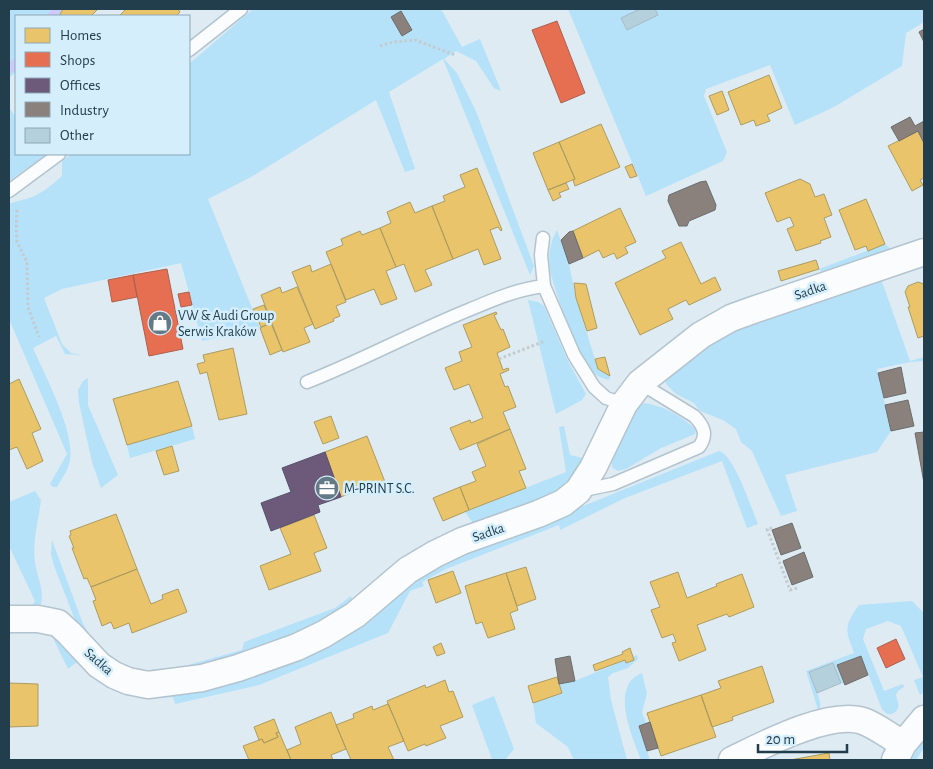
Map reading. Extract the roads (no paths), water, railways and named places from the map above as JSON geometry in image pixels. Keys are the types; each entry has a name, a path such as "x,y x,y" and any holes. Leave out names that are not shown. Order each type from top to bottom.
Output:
{"street":[{"name":"Sadka","path":"9,619 38,620 58,624 99,664 114,675 128,681 148,685 202,678 268,659 324,634 355,615 408,570 435,554 462,541 563,503 578,491 593,468 624,404 640,383 701,335 731,318 808,290 924,252"},
{"path":"732,760 789,734 832,720 844,719 862,721 899,752 924,719"}],"lane":[{"path":"190,49 241,9"},
{"path":"9,191 59,155"},
{"path":"543,238 541,255 544,286 574,355 594,387 606,398 624,404"},
{"path":"308,382 350,365 445,319 525,289 544,286"},
{"path":"578,491 613,484 699,447 704,440 705,433 701,423 694,416 640,383"}],"waterway":[{"path":"53,15 57,9"},
{"path":"9,69 15,64"}],"place":[{"name":"VW & Audi Group Serwis Kraków","path":"160,323"},
{"name":"M-PRINT S.C.","path":"327,488"}]}
